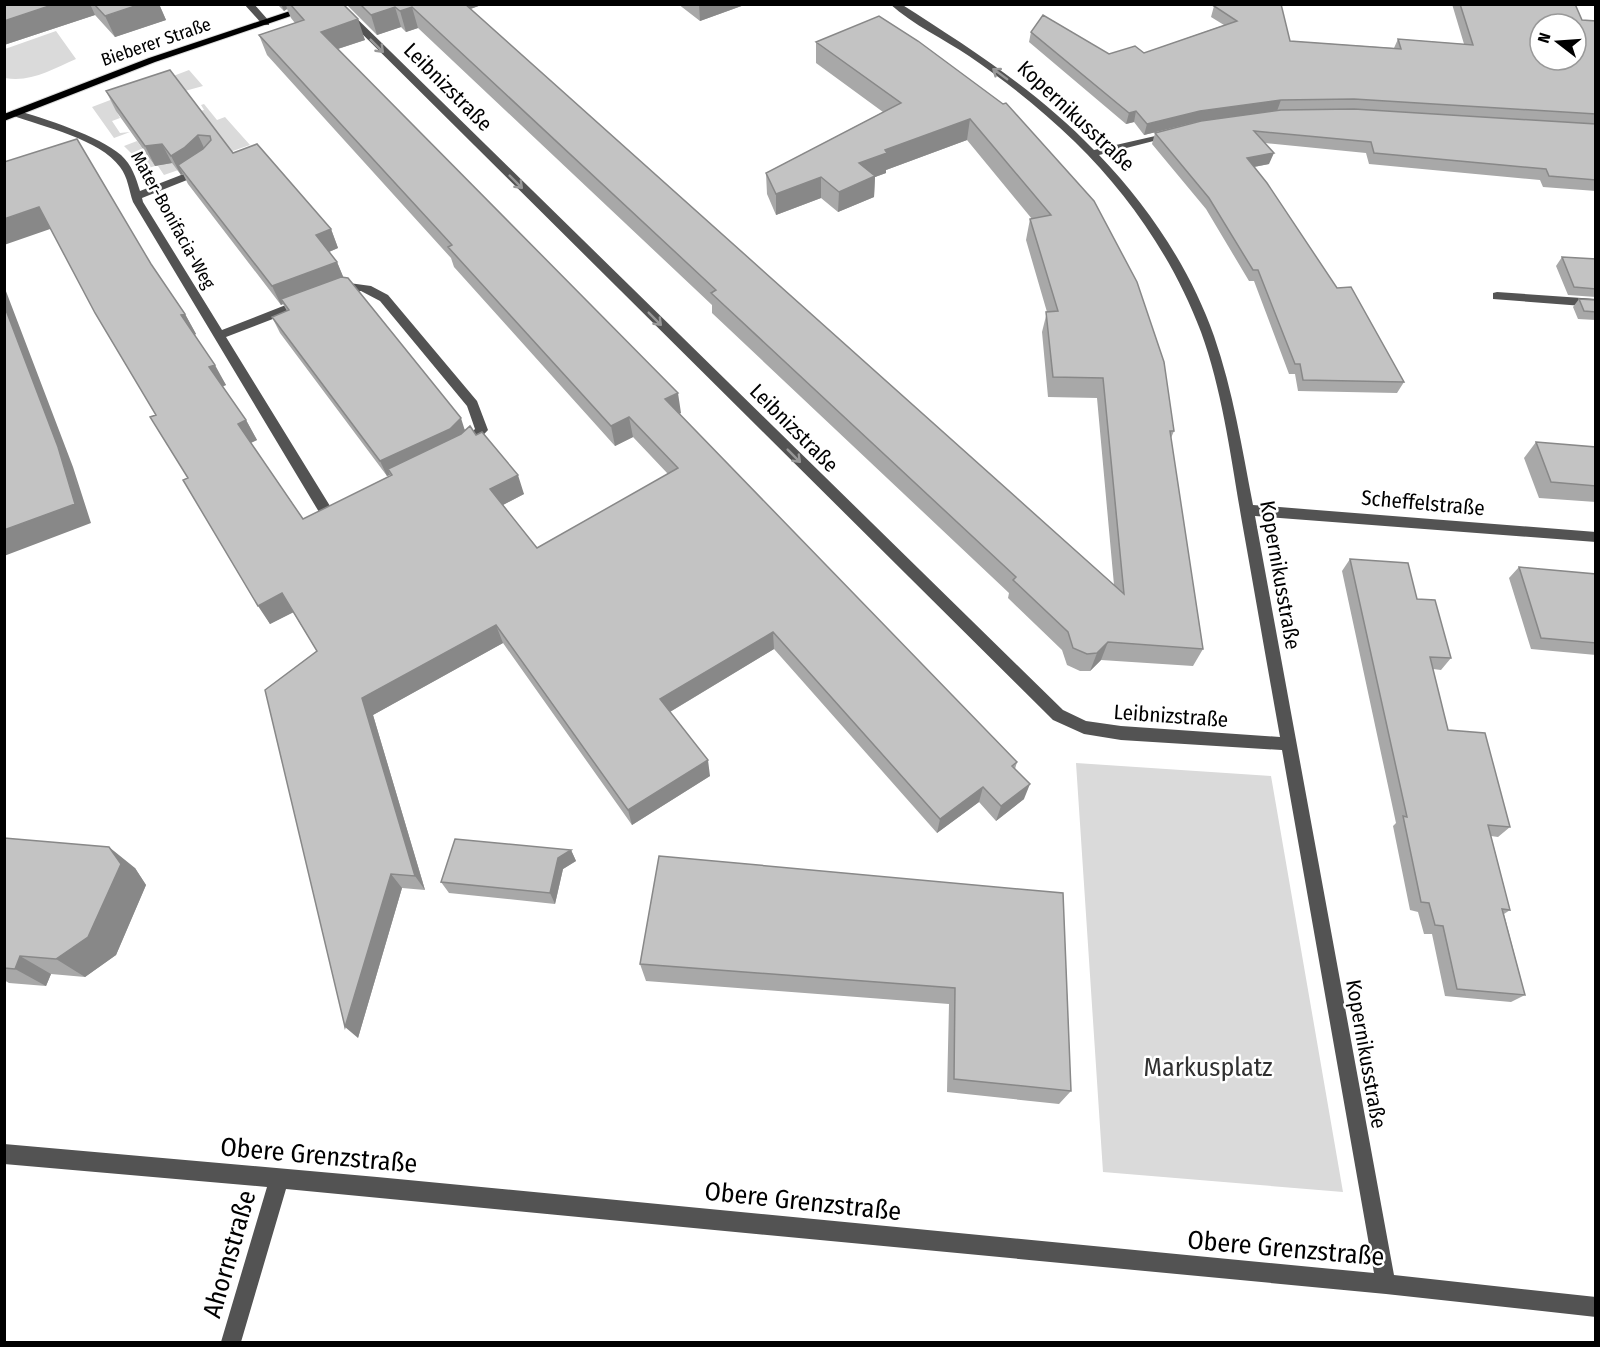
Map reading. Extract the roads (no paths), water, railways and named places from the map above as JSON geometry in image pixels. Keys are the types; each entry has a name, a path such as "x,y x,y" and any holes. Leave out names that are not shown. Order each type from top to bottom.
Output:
{"main road":[{"name":"Bieberer Straße","path":"4,118 142,64 322,4"}],"street":[{"path":"248,4 266,22"},
{"name":"Leibnizstraße","path":"336,4 1058,715 1084,727 1121,733 1289,744"},
{"name":"Kopernikusstraße","path":"894,4 1022,89 1091,154 1147,217 1171,254 1190,291 1216,360 1247,510 1386,1284"},
{"name":"Mater-Bonifacia-Weg","path":"15,113 109,149 127,168 136,197 327,513 347,503"},
{"path":"1091,154 1186,129"},
{"path":"136,197 193,176 212,161"},
{"path":"218,336 346,287 360,286 374,290 384,298 473,404 482,430 462,449 451,454"},
{"path":"1497,296 1596,303"},
{"name":"Scheffelstraße","path":"1247,510 1596,537"},
{"name":"Obere Grenzstraße","path":"4,1154 377,1187 1386,1284 1596,1307"},
{"name":"Ahornstraße","path":"231,1342 279,1180"}],"park label":[{"name":"Markusplatz","path":"1208,1067"}]}
